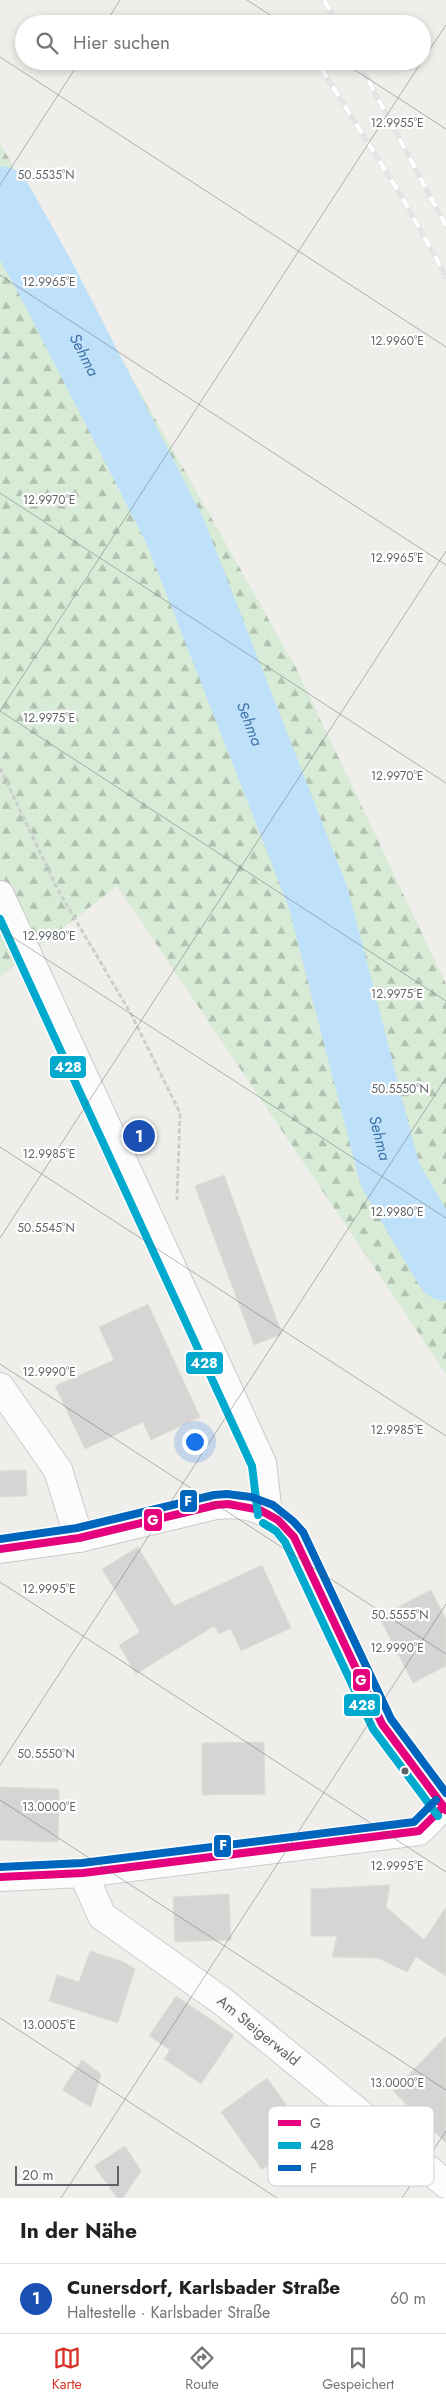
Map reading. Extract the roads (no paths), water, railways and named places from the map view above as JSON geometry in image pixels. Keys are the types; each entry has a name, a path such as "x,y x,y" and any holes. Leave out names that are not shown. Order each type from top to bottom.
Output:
{"main road":[{"path":"0,895 262,1463 268,1514"},
{"path":"0,1387 58,1470 79,1538"},
{"path":"0,1550 79,1538 225,1504 235,1503 252,1507 268,1514 283,1524 294,1538 382,1724 444,1809 419,1831 82,1873 0,1877"},
{"name":"Am Steigerwald","path":"82,1873 102,1916 222,2001 351,2106"},
{"name":"Am Steigerwald","path":"434,2174 446,2184"}],"waterway":[{"name":"Sehma","path":"0,197 45,277 175,531 318,897 390,1175 446,1270"}],"railway":[{"path":"324,0 332,15"},
{"path":"322,70 402,197 446,276"},
{"path":"363,70 446,226"}],"place":[{"name":"Cunersdorf, Karlsbader Straße","path":"139,1136"}]}
